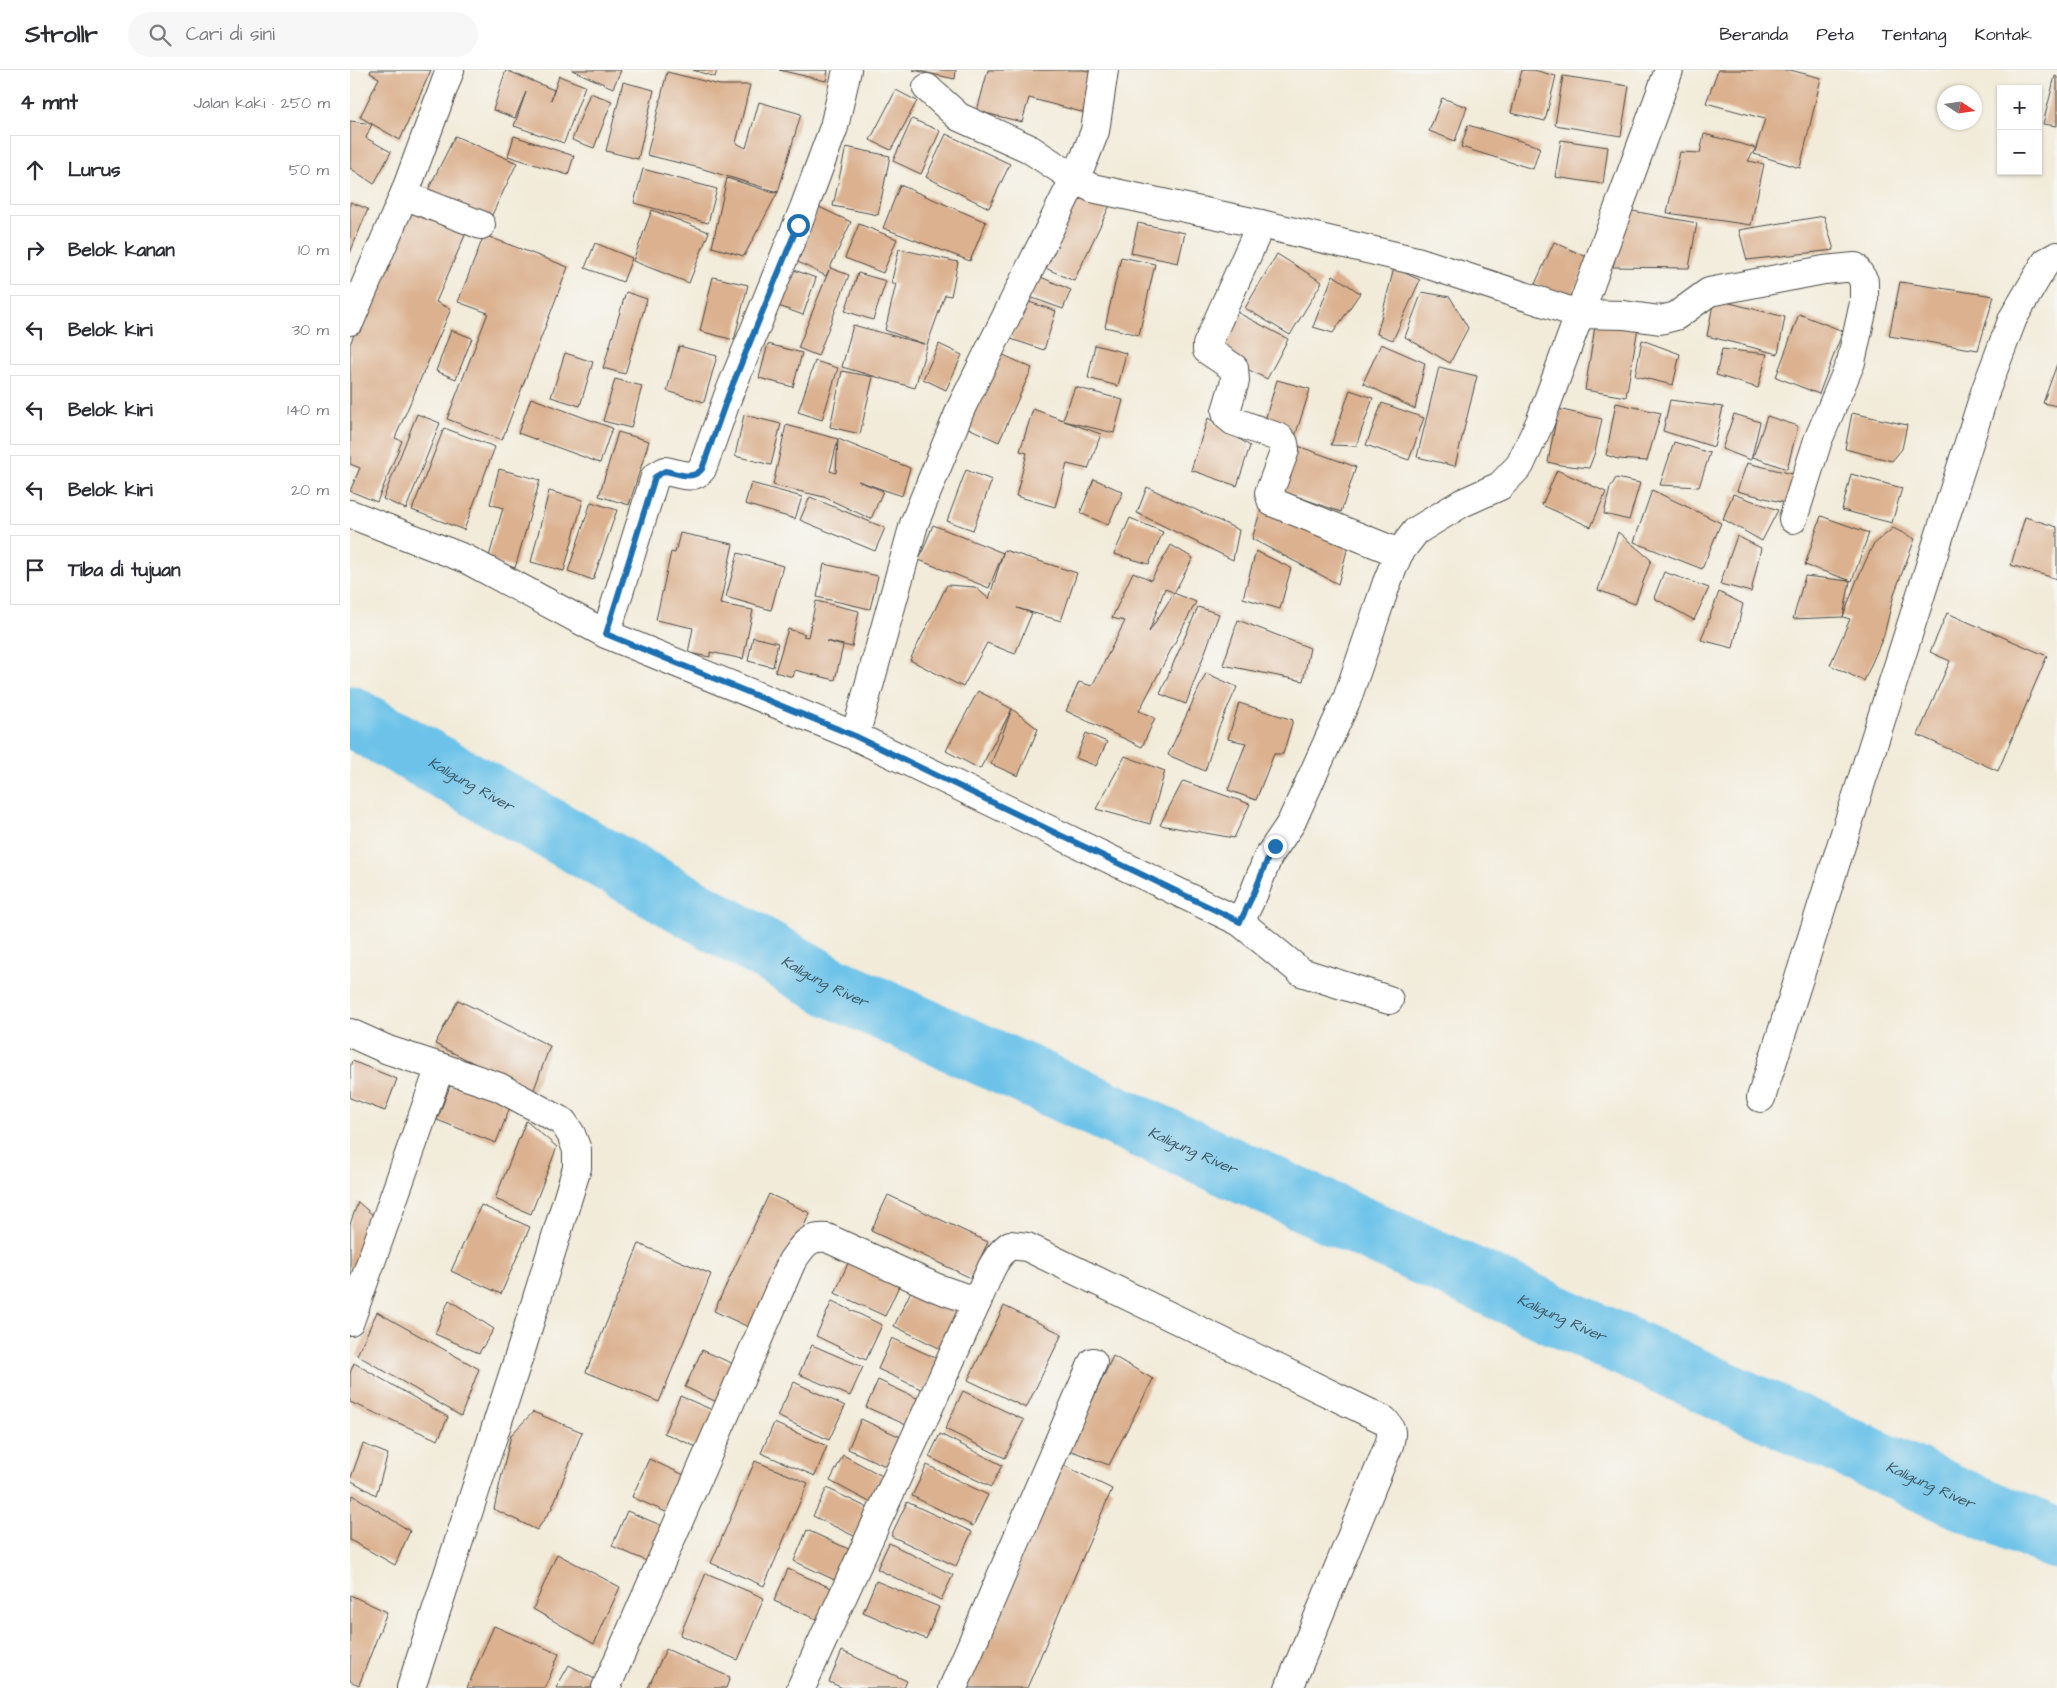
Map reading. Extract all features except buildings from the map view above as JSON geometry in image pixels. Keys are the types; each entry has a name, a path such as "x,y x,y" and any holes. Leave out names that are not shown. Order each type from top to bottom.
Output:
{"street":[{"path":"350,322 404,195 450,70"},
{"path":"606,634 655,477 665,471 691,476 698,474 702,469 728,396 804,208 834,127 847,70"},
{"path":"855,736 918,515 961,408 1075,179 1095,131 1104,70"},
{"path":"1240,922 1268,858 1291,823 1347,698 1387,582 1399,553 1416,531 1462,503 1500,486 1520,464 1540,422 1662,72"},
{"path":"927,88 958,117 1028,148 1092,188 1261,224 1417,261 1579,314 1624,315 1660,320 1676,316 1709,292 1824,270 1855,267 1864,281 1864,303 1851,362 1818,440 1793,519"},
{"path":"404,195 481,225"},
{"path":"1261,224 1207,345 1207,350 1234,368 1235,382 1226,411 1227,416 1233,421 1280,438 1284,443 1285,450 1269,493 1272,502 1399,553"},
{"path":"1761,1098 1986,389 2013,318 2046,262 2057,256"},
{"path":"350,514 466,560 606,634 855,736 1240,922 1301,972 1389,1000"},
{"path":"350,1033 388,1050 499,1087 562,1122 571,1134 577,1150 577,1168 522,1347 411,1688"},
{"path":"350,1321 440,1067"},
{"path":"606,1688 792,1261 805,1244 816,1237 827,1238 937,1288 978,1302"},
{"path":"801,1688 978,1302 997,1256 1010,1245 1027,1247 1384,1420 1390,1426 1393,1432 1389,1445 1290,1688"},
{"path":"953,1688 1092,1362"}],"waterway":[{"name":"Kaligung River","path":"350,716 830,986 1959,1498 2057,1539"}],"route":[{"path":"798,225 728,396 702,469 698,474 691,476 665,471 655,477 606,634 855,736 1240,922 1275,846"}]}
